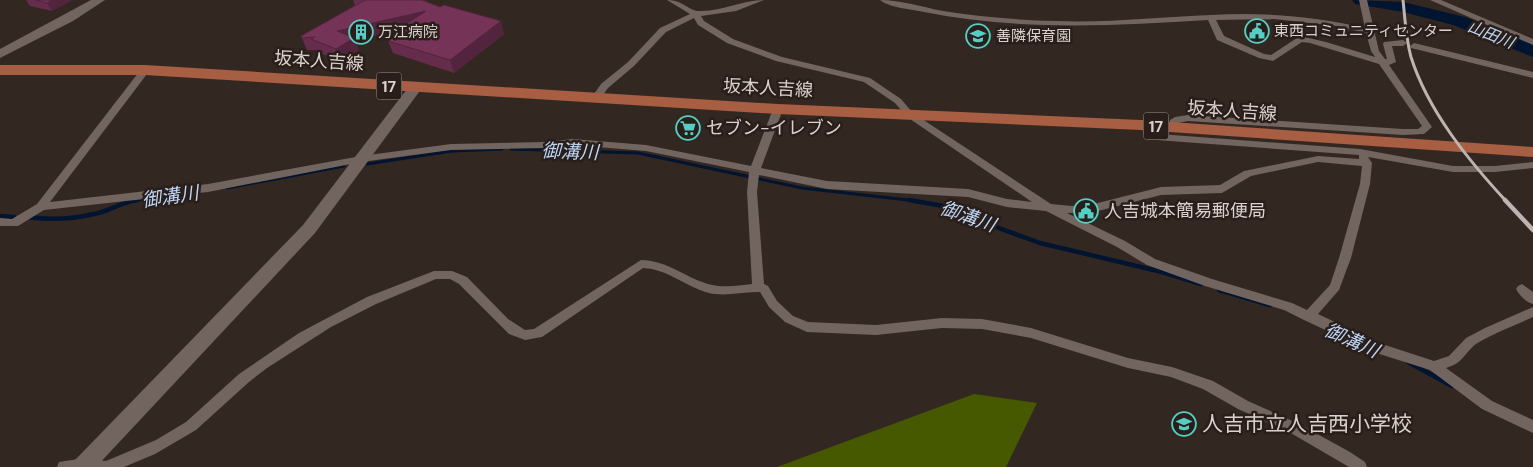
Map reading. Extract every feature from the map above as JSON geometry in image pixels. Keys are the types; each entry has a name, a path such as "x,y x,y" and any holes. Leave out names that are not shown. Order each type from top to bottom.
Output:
{"main road":[{"name":"坂本人吉線","path":"0,70 145,70 778,109 1142,125 1533,152"}],"street":[{"path":"0,54 99,0"},
{"path":"671,0 696,14 701,23 707,28 744,46 779,59 867,80 898,101 910,115 1048,207 1151,262 1209,283 1288,306 1375,347 1434,366 1488,405 1533,427"},
{"path":"597,97 604,86 631,64 663,30 696,14 733,9 760,0"},
{"path":"884,0 933,12 1046,23 1117,23 1249,15 1290,17 1369,29"},
{"path":"1174,127 1173,122 1178,119 1188,118 1420,132 1428,127 1375,51 1363,0"},
{"path":"1439,1 1533,42"},
{"path":"1211,17 1220,38 1262,56 1277,57 1300,39 1333,46 1381,62 1392,62 1388,42 1403,43"},
{"path":"1414,46 1533,75"},
{"path":"0,222 14,222 42,206 145,70"},
{"path":"84,465 309,229 415,88"},
{"path":"758,286 752,182 755,169 778,109"},
{"path":"1142,125 1156,137 1360,152 1453,168 1495,169 1533,165"},
{"path":"42,206 208,188 361,160 451,147 545,145 573,142 646,148 827,185 968,193 1007,203 1072,210 1094,208 1161,191 1222,189 1248,173 1318,159 1367,163"},
{"path":"1308,317 1335,287 1345,258 1365,184 1367,163 1360,152"},
{"path":"64,467 84,465 106,467 154,449 191,426 245,377 276,356 352,310 396,289 440,274 451,274 463,281 512,329 523,335 538,333 640,264 659,265 703,286 736,292 758,286 764,289 773,304 789,319 807,327 876,330 942,324 982,324 1031,333 1128,363 1172,372 1208,385 1243,405 1294,428 1345,456 1360,467"},
{"path":"1522,289 1533,299"},
{"path":"1434,366 1453,360 1470,342 1489,331 1533,312"}],"green space":[{"path":"974,394 1037,403 1006,467 777,467"}],"building":[{"path":"36,0 52,0 47,3"},
{"path":"365,0 422,0 440,7 444,5 501,21 450,60 388,41 401,32 397,30 426,11 337,31 354,38 336,49 311,39 315,37 302,38 301,36"}],"waterway":[{"name":"山田川","path":"1361,0 1403,7 1459,21 1533,51"},
{"name":"御溝川","path":"367,164 452,151 502,149"},
{"name":"御溝川","path":"511,149 638,153 802,188 911,200"},
{"name":"御溝川","path":"227,188 344,166"},
{"name":"御溝川","path":"128,201 197,193"},
{"name":"御溝川","path":"28,217 53,219 78,217 100,213 138,200"},
{"name":"御溝川","path":"911,200 917,201"},
{"name":"御溝川","path":"911,200 955,208 996,227 1040,243 1162,272 1201,284"},
{"name":"御溝川","path":"0,216 14,217"},
{"name":"御溝川","path":"1219,290 1270,305"},
{"name":"御溝川","path":"1408,362 1452,386"}],"railway":[{"path":"1403,0 1411,57 1428,97 1464,152 1506,201"},
{"path":"1505,200 1533,230"}],"place":[{"name":"東西コミュニティセンター","path":"1257,31"},
{"name":"万江病院","path":"361,32"},
{"name":"善隣保育園","path":"978,36"},
{"name":"セブン-イレブン","path":"688,128"},
{"name":"人吉城本簡易郵便局","path":"1086,211"},
{"name":"人吉市立人吉西小学校","path":"1184,424"}]}
